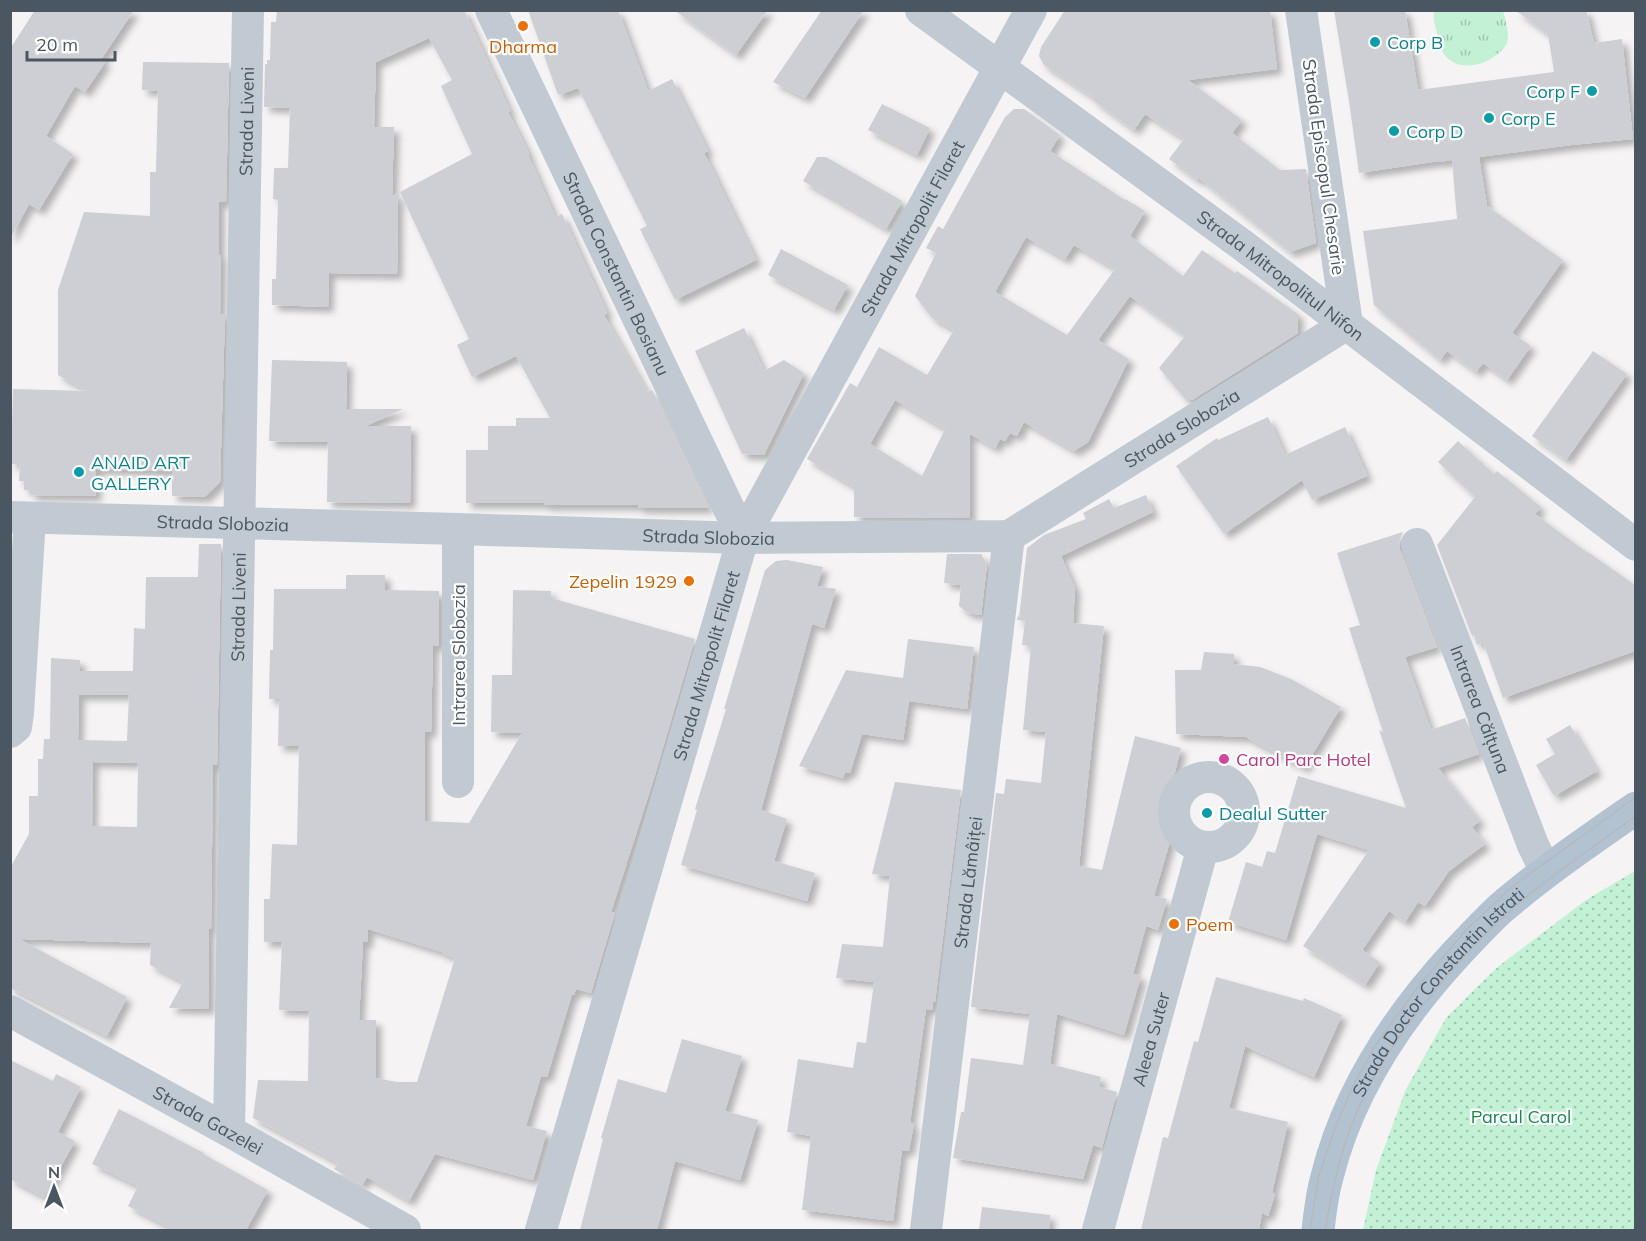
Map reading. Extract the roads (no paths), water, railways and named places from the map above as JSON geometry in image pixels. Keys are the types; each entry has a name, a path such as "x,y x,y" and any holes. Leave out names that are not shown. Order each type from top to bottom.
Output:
{"main road":[{"name":"Strada Doctor Constantin Istrati","path":"1318,1230 1326,1178 1334,1152 1362,1084 1382,1049 1422,993 1465,944 1500,909 1546,872 1635,808"}],"street":[{"name":"Strada Liveni","path":"229,1131 248,10"},
{"name":"Strada Constantin Bosianu","path":"490,10 743,538"},
{"name":"Strada Mitropolitul Nifon","path":"921,10 1347,324 1635,545"},
{"name":"Strada Mitropolit Filaret","path":"541,1230 743,538 1031,10"},
{"name":"Strada Episcopul Chesarie","path":"1300,10 1347,324"},
{"name":"Strada Slobozia","path":"20,517 743,538 1009,536 1347,324"},
{"path":"10,732 16,727 18,713 20,517"},
{"name":"Intrarea Slobozia","path":"458,529 458,782"},
{"name":"Strada Lămâiței","path":"926,1230 1009,536"},
{"name":"Intrarea Călțuna","path":"1417,544 1528,834 1546,872"},
{"name":"Aleea Suter","path":"1098,1230 1203,847"},
{"name":"Strada Gazelei","path":"10,1011 405,1230"}],"tram line":[{"path":"1310,1230 1319,1175 1337,1123 1354,1084 1375,1046 1417,988 1467,929 1513,886 1636,797"},
{"path":"1325,1230 1335,1179 1350,1129 1369,1087 1405,1029 1433,992 1505,916 1552,877 1636,816"}],"place":[{"name":"Dharma","path":"523,26"},
{"name":"Corp B","path":"1375,42"},
{"name":"Corp F","path":"1592,91"},
{"name":"Corp E","path":"1489,118"},
{"name":"Corp D","path":"1394,131"},
{"name":"ANAID ART GALLERY","path":"79,472"},
{"name":"Zepelin 1929","path":"689,581"},
{"name":"Carol Parc Hotel","path":"1224,759"},
{"name":"Dealul Sutter","path":"1207,813"},
{"name":"Poem","path":"1174,924"}],"park label":[{"name":"Parcul Carol","path":"1521,1116"}]}
